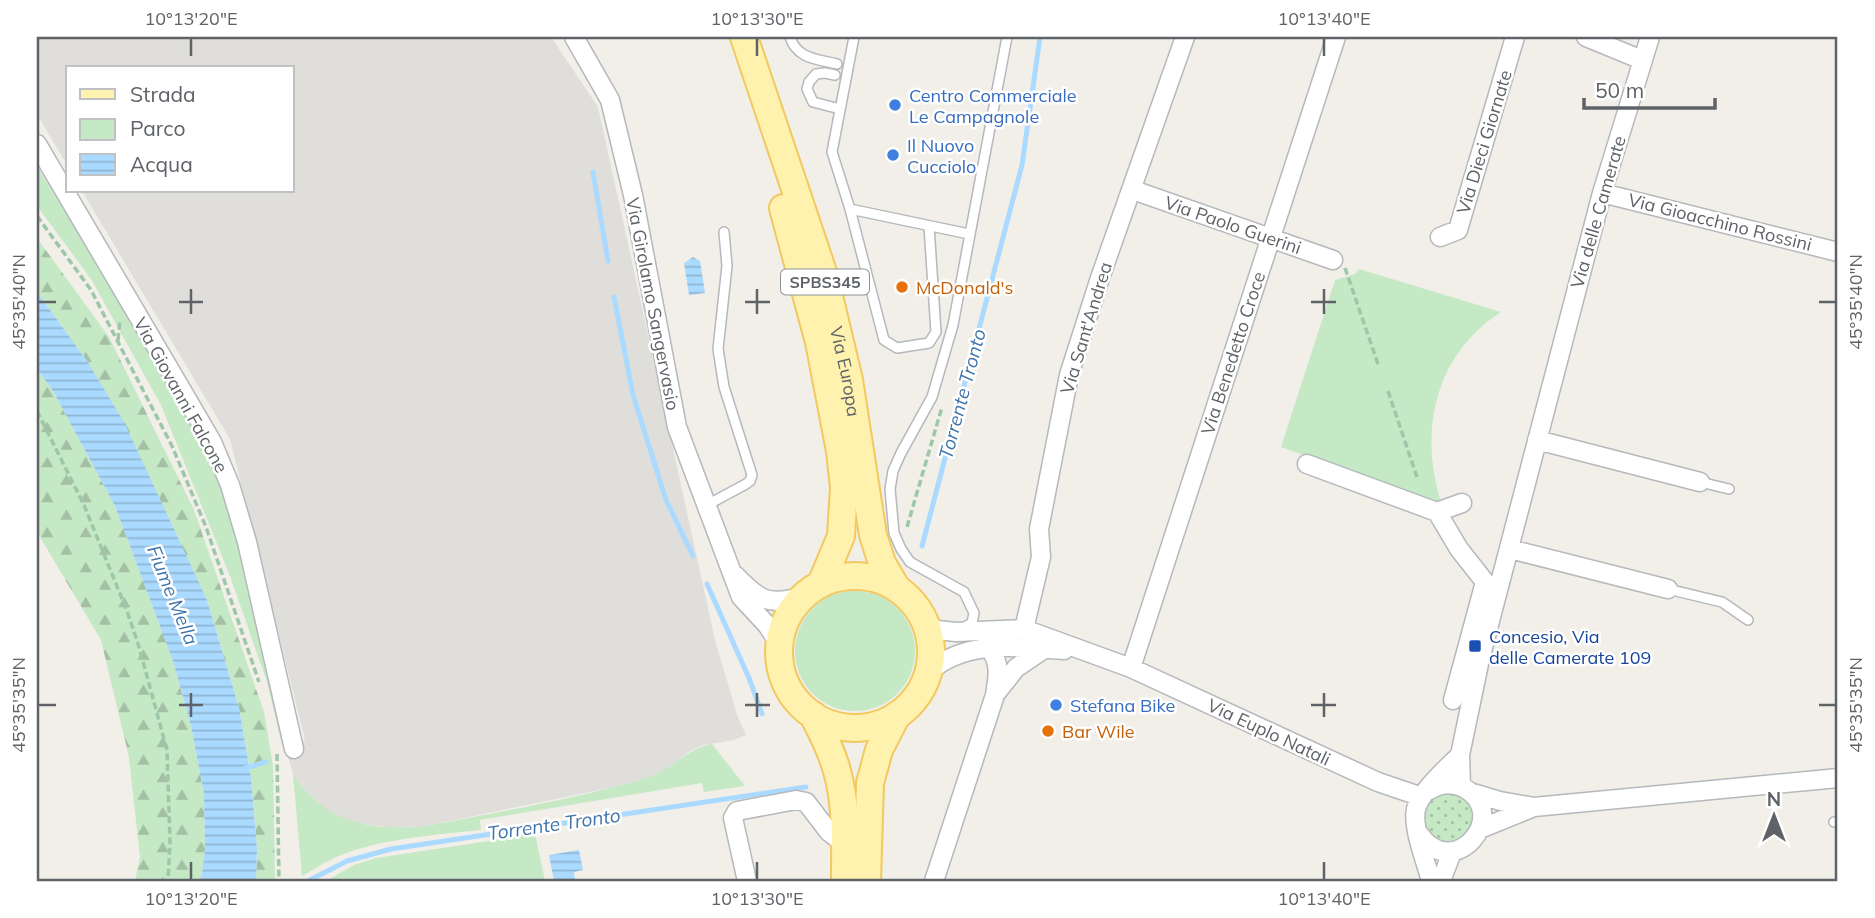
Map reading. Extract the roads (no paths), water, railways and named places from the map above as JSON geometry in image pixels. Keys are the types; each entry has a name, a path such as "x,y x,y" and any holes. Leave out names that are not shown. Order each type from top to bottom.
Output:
{"main road":[{"name":"Via Europa","path":"727,37 798,258 819,342 840,451 844,488 841,536 812,590 791,611 783,626 779,643 781,671 786,684 802,706 813,715 826,722 855,728 884,722 897,715 917,697 929,672 932,651 928,629 916,605 896,587 882,563 873,535 849,380 824,275 744,37"},
{"name":"Via Europa","path":"812,590 833,579 859,576 896,587"},
{"name":"Via Europa","path":"813,715 838,773 844,811 845,881"},
{"name":"Via Europa","path":"867,881 870,783 879,750 897,715"}],"street":[{"name":"Via Girolamo Sangervasio","path":"574,37 610,100 633,195 677,427 741,597 767,625 779,643"},
{"name":"Via Sant'Andrea","path":"1024,629 1041,557 1039,529 1069,375 1100,278 1185,37"},
{"name":"Via Benedetto Croce","path":"1131,668 1336,37"},
{"name":"Via Dieci Giornate","path":"1440,237 1458,229 1516,37"},
{"path":"1586,37 1642,61"},
{"name":"Via delle Camerate","path":"1480,829 1482,816 1479,803 1465,789 1460,755 1504,547 1537,440 1565,306 1650,37"},
{"name":"Via Giovanni Falcone","path":"37,144 212,442 230,485 247,542 285,750"},
{"name":"Via Paolo Guerini","path":"1133,190 1333,260"},
{"name":"Via Gioacchino Rossini","path":"1602,193 1838,252"},
{"path":"1537,440 1700,482"},
{"path":"1307,464 1437,512 1459,549 1485,582 1453,700"},
{"path":"1437,512 1462,503"},
{"path":"1504,547 1668,589"},
{"name":"Via Girolamo Sangervasio","path":"732,572 762,600 782,602 812,590"},
{"name":"Via Euplo Natali","path":"928,629 956,632 1024,629 1131,668 1378,782 1425,794"},
{"path":"934,881 995,695 999,667 989,648"},
{"name":"Via Euplo Natali","path":"929,672 956,654 989,648 1081,651"},
{"path":"995,695 1016,668 1044,649"},
{"name":"Via delle Camerate","path":"1431,881 1415,813 1425,794 1460,755"},
{"path":"1425,794 1444,784 1500,801 1534,807 1838,778"},
{"name":"Via Euplo Natali","path":"1378,782 1417,828"},
{"path":"747,881 733,818 737,811 796,800 806,803 829,832 845,844"},
{"path":"1417,828 1423,841 1436,849 1452,852 1469,844 1480,829 1534,807"},
{"path":"1441,881 1452,852"}],"lane":[{"path":"790,37 793,46 803,57 837,64"},
{"path":"854,37 832,152 883,335 887,344 892,347 929,343 935,336 929,226"},
{"path":"956,632 972,623 974,613 969,601 957,586 910,562 894,533 890,489 897,461 920,421 937,380 953,325 1007,37"},
{"path":"835,75 816,74 807,89 813,102 840,109"},
{"path":"850,209 969,234"},
{"path":"707,505 746,484 752,475 724,387 719,349 727,266 724,232"},
{"path":"1700,482 1729,489"},
{"path":"1668,589 1722,602 1748,620"}],"water":[{"path":"693,257 700,261 705,293 689,295 684,263"},
{"name":"Fiume Mella","path":"37,292 87,361 125,424 207,600 239,708 251,778 257,849 256,881 201,881 205,849 204,794 191,726 173,661 115,506 53,391 37,369"},
{"path":"579,850 583,870 574,872 575,881 554,881 549,855"}],"waterway":[{"name":"Torrente Tronto","path":"922,546 1022,165 1040,37"},
{"path":"593,172 608,261"},
{"path":"614,297 633,395 666,500 693,556"},
{"path":"707,584 762,714"},
{"path":"245,768 266,762"},
{"name":"Torrente Tronto","path":"308,881 347,861 391,849 806,787"}],"place":[{"name":"Centro Commerciale Le Campagnole","path":"895,105"},
{"name":"Il Nuovo Cucciolo","path":"893,155"},
{"name":"McDonald's","path":"902,287"},
{"name":"Concesio, Via delle Camerate 109","path":"1475,646"},
{"name":"Stefana Bike","path":"1056,705"},
{"name":"Bar Wile","path":"1048,731"}]}
